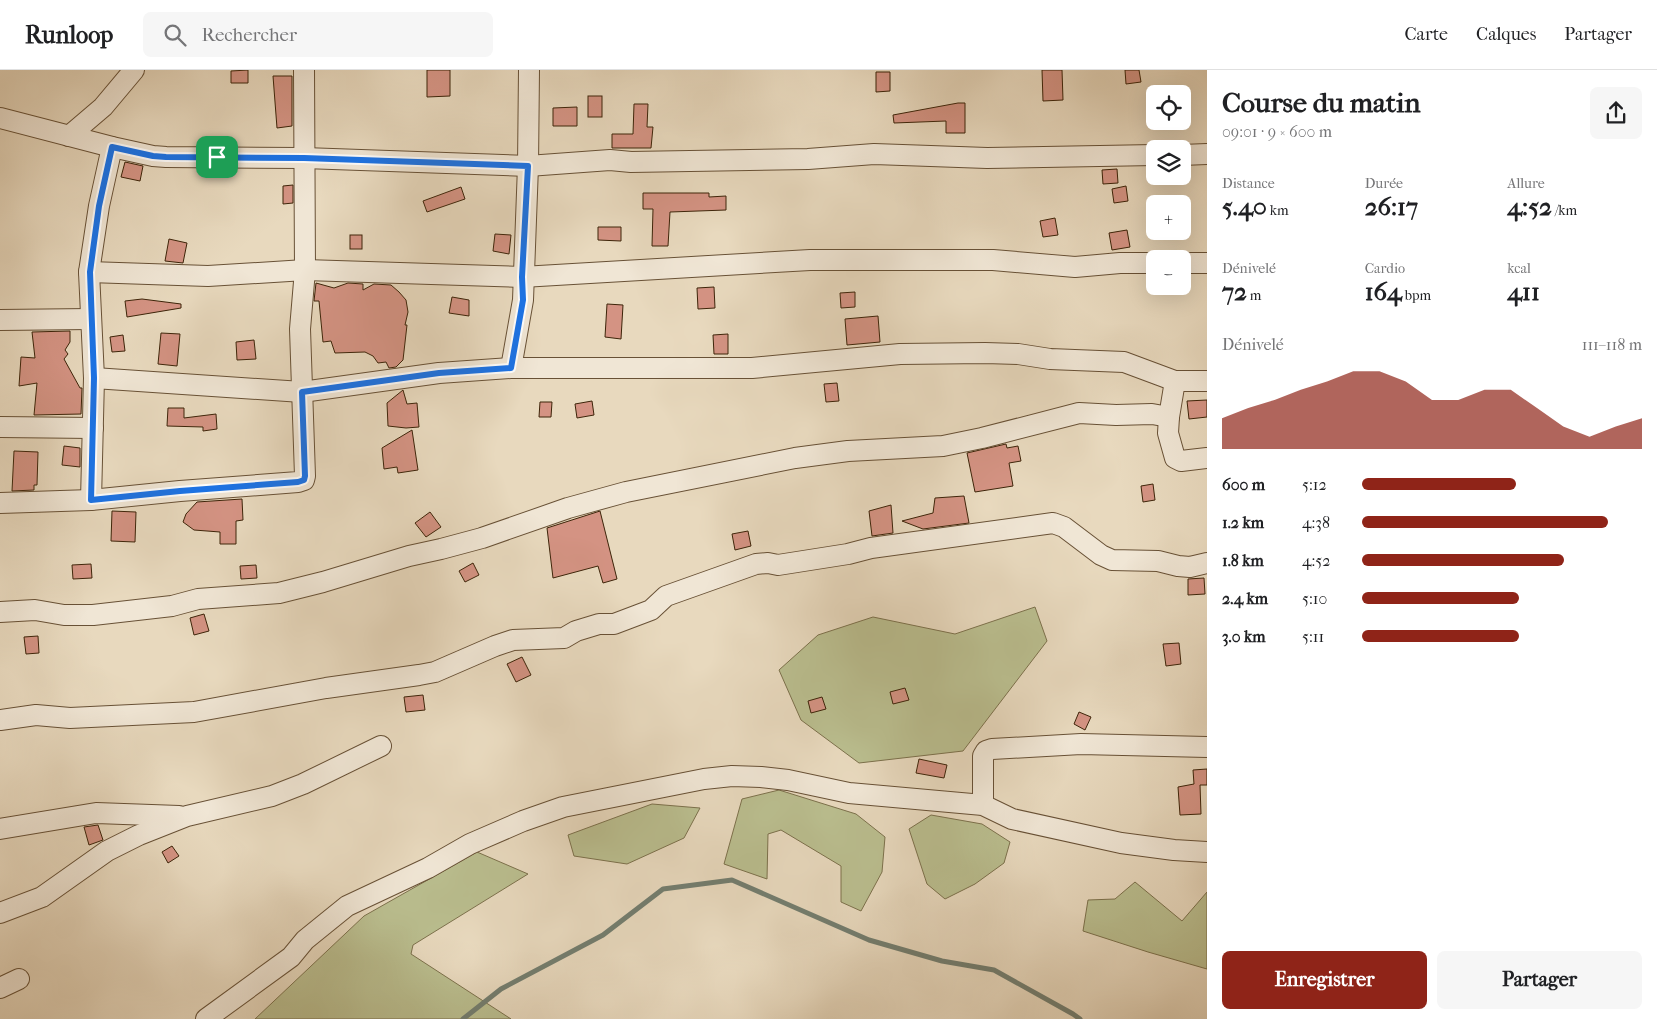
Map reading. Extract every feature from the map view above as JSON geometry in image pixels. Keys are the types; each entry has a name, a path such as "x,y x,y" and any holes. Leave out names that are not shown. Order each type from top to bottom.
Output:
{"street":[{"path":"69,136 103,107 134,70"},
{"path":"0,503 91,500 304,480 300,328 305,270 304,70"},
{"path":"511,368 523,300 522,277 528,166 529,70"},
{"path":"6,123 153,156 166,157 304,158 528,166 610,160 631,162 808,159 874,154 986,158 1146,155"},
{"path":"91,500 94,378 90,319 90,272 99,206 112,147"},
{"path":"1191,154 1207,154"},
{"path":"90,272 208,276 305,270 522,277 810,260 993,260 1075,267 1146,263"},
{"path":"1191,263 1207,263"},
{"path":"0,320 90,319"},
{"path":"94,378 302,392 439,373 511,368 752,368 900,354 985,353 1018,354 1050,359 1124,362 1175,381 1207,382"},
{"path":"1175,381 1169,417 1168,433 1170,446 1175,458 1181,461 1207,458"},
{"path":"0,612 35,610 64,616 93,615 172,606 198,599 279,593 409,556 482,538 568,508 626,492 795,458 848,451 943,446 982,438 1079,412 1116,415 1152,414 1169,417"},
{"path":"0,427 93,428"},
{"path":"0,720 36,715 70,718 194,712 326,688 419,676 435,672 513,640 564,638 576,631 599,624 614,624 651,610 666,596 756,564 768,563 778,565 848,554 871,548 1053,523 1064,527 1101,555 1112,560 1158,561 1190,567 1207,563"},
{"path":"983,805 984,756 986,751 992,749 1081,744 1207,747"},
{"path":"0,913 42,896 86,864 139,834 187,816 272,796 303,784 381,746"},
{"path":"206,1019 291,957 305,940 347,906 428,868 470,844 523,821 563,807 704,779 732,776 761,777 788,780 849,793 983,805 1012,819 1121,842 1174,850 1207,852"},
{"path":"0,830 96,813 187,816"},
{"path":"0,988 19,979"}],"green space":[{"path":"1035,607 1047,641 963,751 859,763 801,720 779,670 818,635 873,617 955,634"},
{"path":"779,790 856,814 885,837 882,872 861,911 841,902 841,866 781,830 768,834 767,879 724,864 742,799"},
{"path":"652,804 700,808 684,838 627,864 574,856 568,835"},
{"path":"931,815 982,824 1010,842 1004,863 975,884 945,899 927,884 909,829"},
{"path":"477,852 528,874 413,945 411,954 511,1019 255,1019 364,916"},
{"path":"1135,882 1182,921 1207,892 1207,969 1083,931 1088,900 1115,899"}],"building":[{"path":"248,70 248,83 231,83 231,71"},
{"path":"427,70 450,70 450,96 427,97"},
{"path":"1042,70 1062,70 1063,100 1043,101"},
{"path":"1125,70 1139,70 1141,82 1126,84"},
{"path":"876,72 890,72 890,91 876,92"},
{"path":"273,76 292,76 292,126 277,128"},
{"path":"588,96 602,96 602,117 588,117"},
{"path":"965,103 965,133 946,133 946,121 894,123 893,115"},
{"path":"634,104 648,104 647,127 653,127 651,148 612,148 612,134 633,134"},
{"path":"577,107 577,126 553,126 553,108"},
{"path":"125,162 143,166 140,181 121,177"},
{"path":"1117,169 1118,183 1103,184 1102,170"},
{"path":"293,185 293,203 283,204 283,186"},
{"path":"1126,186 1128,201 1114,203 1112,189"},
{"path":"461,187 465,199 427,212 423,201"},
{"path":"643,193 709,193 709,197 726,196 726,210 670,212 668,246 652,246 653,209 643,209"},
{"path":"1055,218 1058,235 1043,237 1040,221"},
{"path":"598,227 621,227 621,241 598,240"},
{"path":"1127,230 1130,247 1112,250 1109,233"},
{"path":"495,234 511,235 509,254 493,251"},
{"path":"350,235 362,235 362,249 350,249"},
{"path":"169,239 187,243 183,263 165,261"},
{"path":"316,283 334,288 348,283 363,284 363,290 374,284 391,285 399,292 406,300 408,312 405,325 407,325 403,360 396,367 389,368 386,362 378,363 373,356 365,352 335,353 331,341 323,342 319,301 314,301"},
{"path":"714,287 715,308 698,309 697,288"},
{"path":"855,292 855,307 841,308 840,293"},
{"path":"452,297 469,300 469,316 449,313"},
{"path":"142,299 181,304 181,308 127,317 125,301"},
{"path":"607,304 623,305 621,339 605,337"},
{"path":"878,316 880,342 847,345 845,319"},
{"path":"70,331 70,342 65,350 68,354 64,359 80,388 82,388 81,414 34,415 37,383 19,386 21,357 35,358 32,332"},
{"path":"161,333 180,334 177,366 158,364"},
{"path":"728,334 728,354 714,354 713,335"},
{"path":"123,335 125,351 112,352 110,337"},
{"path":"254,340 256,359 237,360 236,342"},
{"path":"837,383 839,401 826,402 824,384"},
{"path":"403,390 407,404 417,403 419,427 388,426 387,403"},
{"path":"1207,400 1207,417 1189,419 1187,401"},
{"path":"592,401 594,415 577,418 575,404"},
{"path":"540,402 552,402 551,417 539,417"},
{"path":"168,408 184,408 184,418 216,414 217,429 203,431 203,427 167,426"},
{"path":"412,430 418,470 398,473 397,467 384,469 382,448"},
{"path":"1006,444 1007,448 1018,446 1021,461 1009,463 1013,486 975,492 967,453"},
{"path":"64,446 80,448 80,467 62,465"},
{"path":"14,451 38,452 37,485 34,485 34,490 12,491"},
{"path":"1153,484 1155,500 1143,502 1141,486"},
{"path":"964,496 969,523 923,529 902,521 933,513 935,498"},
{"path":"242,499 243,520 236,521 236,544 220,544 220,532 194,530 183,522 186,514 197,502"},
{"path":"891,505 893,533 872,536 869,511"},
{"path":"112,511 136,512 135,542 111,541"},
{"path":"600,511 617,579 603,583 598,566 553,578 547,528"},
{"path":"430,512 441,527 426,537 415,523"},
{"path":"748,531 751,546 735,550 732,534"},
{"path":"473,563 479,575 465,582 459,571"},
{"path":"91,564 92,578 73,579 72,565"},
{"path":"256,565 257,578 241,579 240,566"},
{"path":"1204,578 1205,594 1188,595 1188,579"},
{"path":"204,614 209,631 194,635 190,618"},
{"path":"38,636 39,653 26,654 24,637"},
{"path":"1179,643 1181,664 1166,666 1163,644"},
{"path":"522,657 531,675 516,682 507,664"},
{"path":"905,688 909,700 893,704 890,692"},
{"path":"423,695 425,710 406,712 404,697"},
{"path":"822,697 826,709 811,713 808,701"},
{"path":"1079,712 1091,717 1085,730 1074,724"},
{"path":"919,759 947,765 944,778 916,773"},
{"path":"1207,769 1207,785 1200,785 1201,814 1180,815 1178,787 1194,784 1193,770"},
{"path":"98,825 103,840 89,845 84,827"},
{"path":"172,846 179,856 168,863 162,852"}],"waterway":[{"path":"463,1019 501,989 603,935 663,889 732,880 869,940 942,961 994,970 1080,1019"}],"route":[{"path":"112,147 153,156 217,157 304,158 528,166 522,277 523,300 511,368 439,373 302,392 305,476 304,480 298,482 91,500 94,378 90,319 90,272 99,206 112,147"}]}
